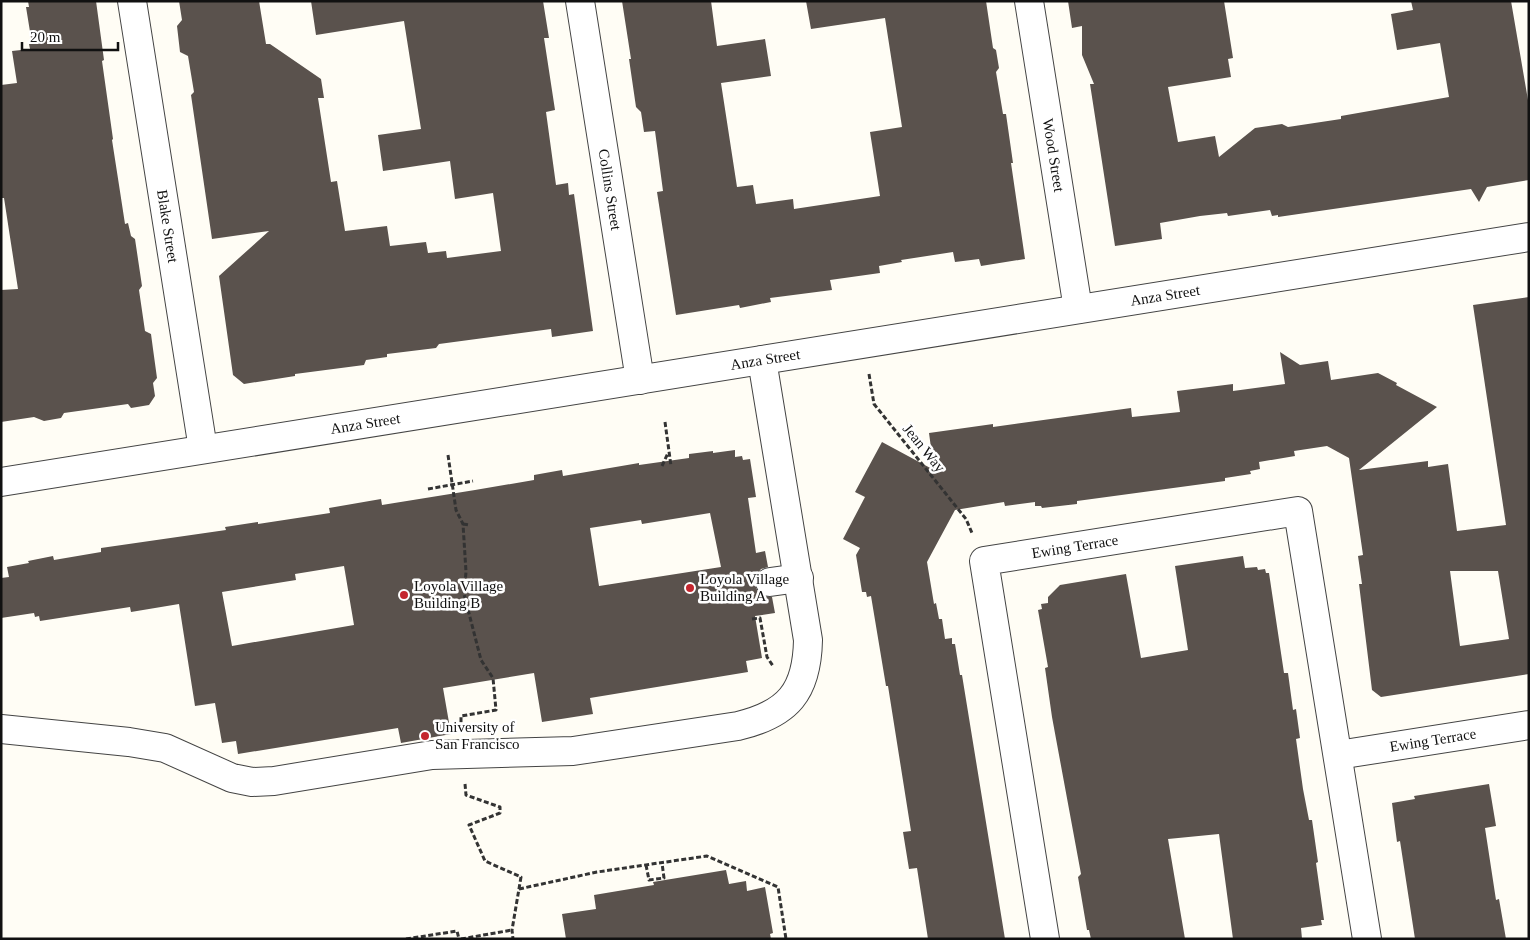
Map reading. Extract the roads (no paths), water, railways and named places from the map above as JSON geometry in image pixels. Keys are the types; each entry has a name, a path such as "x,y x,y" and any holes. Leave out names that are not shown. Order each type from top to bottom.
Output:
{"street":[{"name":"Blake Street","path":"132,1 204,450"},
{"name":"Collins Street","path":"580,1 640,380"},
{"name":"Wood Street","path":"1029,1 1078,309"},
{"name":"Anza Street","path":"1,482 1529,237"},
{"path":"1,730 129,742 165,748 232,778 252,782 274,781 432,755 573,751 738,726 773,714 786,704 796,692 804,676 808,660 808,640 762,360"},
{"name":"Ewing Terrace","path":"1045,939 984,561 1298,511 1367,939"},
{"path":"770,582 799,578"},
{"name":"Ewing Terrace","path":"1338,755 1529,725"}],"place":[{"name":"Loyola Village Building A","path":"690,588"},
{"name":"Loyola Village Building B","path":"404,595"},
{"name":"University of San Francisco","path":"425,736"}]}
